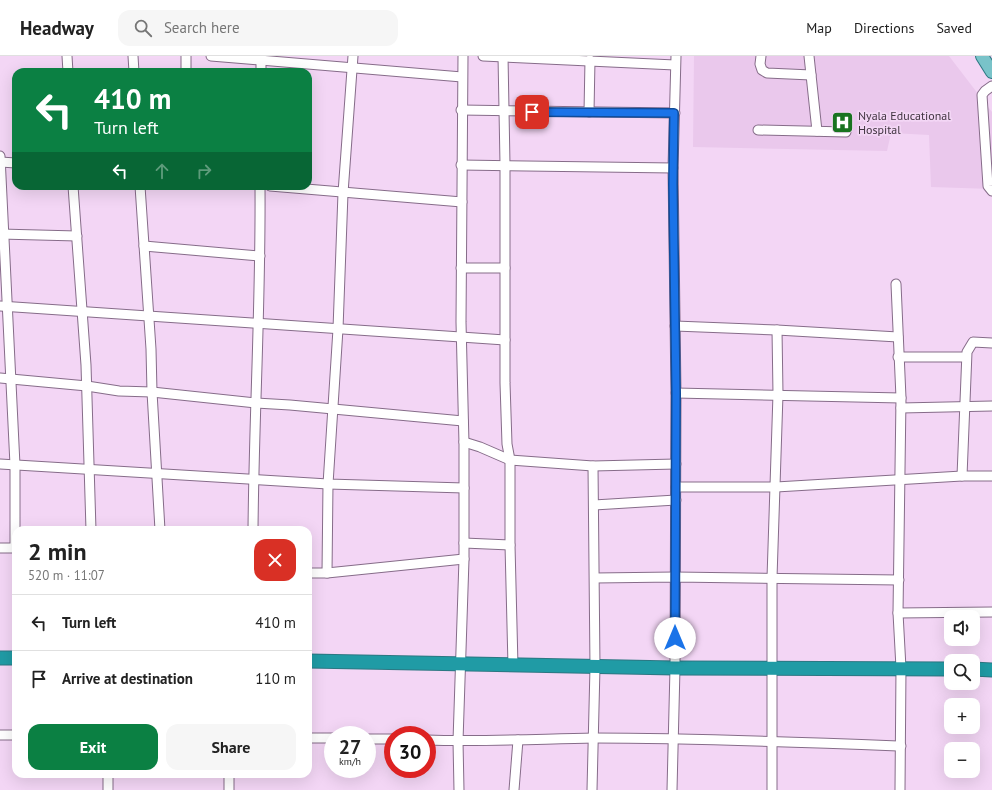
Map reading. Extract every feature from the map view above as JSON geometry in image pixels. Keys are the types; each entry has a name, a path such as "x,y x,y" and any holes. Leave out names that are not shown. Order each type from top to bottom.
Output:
{"highway":[{"path":"0,658 12,658"},
{"path":"312,661 460,663 513,666 944,669"},
{"path":"980,670 992,670"}],"main road":[{"path":"982,56 992,72"}],"street":[{"path":"67,56 68,68"},
{"path":"133,56 134,68"},
{"path":"186,56 186,68"},
{"path":"211,56 261,58 352,68 462,77"},
{"path":"327,573 328,484 338,329 343,193 352,56"},
{"path":"459,790 458,741 464,559 461,164 462,56"},
{"path":"483,56 577,58 590,60 676,60 673,168 676,500 675,668 672,790"},
{"path":"761,56 760,64 762,70 767,73 811,75"},
{"path":"809,56 817,131"},
{"path":"503,57 505,164 504,340 507,436 510,460 510,545 513,666"},
{"path":"589,112 590,60"},
{"path":"992,86 982,95 988,186 992,191"},
{"path":"461,110 504,112 674,113"},
{"path":"758,130 846,132"},
{"path":"0,156 4,306 15,465 16,526"},
{"path":"0,162 12,163"},
{"path":"461,164 673,168"},
{"path":"73,190 87,386 91,526"},
{"path":"140,190 151,349 160,526"},
{"path":"253,526 253,479 259,323 258,288 260,256 260,190"},
{"path":"312,190 462,202"},
{"path":"2,234 77,236"},
{"path":"144,246 260,256"},
{"path":"462,268 505,268"},
{"path":"896,284 901,398 898,613 902,668 900,790"},
{"path":"4,306 148,317 504,340"},
{"path":"675,326 898,337"},
{"path":"772,790 772,578 778,394 777,330"},
{"path":"962,476 966,357 969,346 973,342 992,343"},
{"path":"898,356 966,357"},
{"path":"0,378 87,386 119,391 152,392 256,404 290,405 463,421"},
{"path":"676,393 778,394 901,398"},
{"path":"901,408 992,406"},
{"path":"464,442 510,460 593,466 676,464"},
{"path":"0,464 328,484 464,488"},
{"path":"592,790 595,667 593,466"},
{"path":"676,487 776,487 962,476 992,476"},
{"path":"594,505 676,500"},
{"path":"464,543 510,545"},
{"path":"0,548 12,548"},
{"path":"312,573 327,573 464,559"},
{"path":"595,578 675,577 899,580"},
{"path":"898,613 992,612"},
{"path":"0,735 12,735"},
{"path":"312,738 324,738"},
{"path":"436,740 594,738 772,741 901,746"},
{"path":"514,790 518,740"},
{"path":"108,778 108,790"},
{"path":"229,778 229,790"}],"shaded area":[{"name":"Nyala Educational Hospital","path":"694,56 949,56 992,112 992,189 931,187 929,135 891,133 887,151 693,147"}],"place":[{"name":"Nyala Educational Hospital","path":"843,123"}],"route":[{"path":"532,112 674,113 673,184 676,393 675,638"}]}
